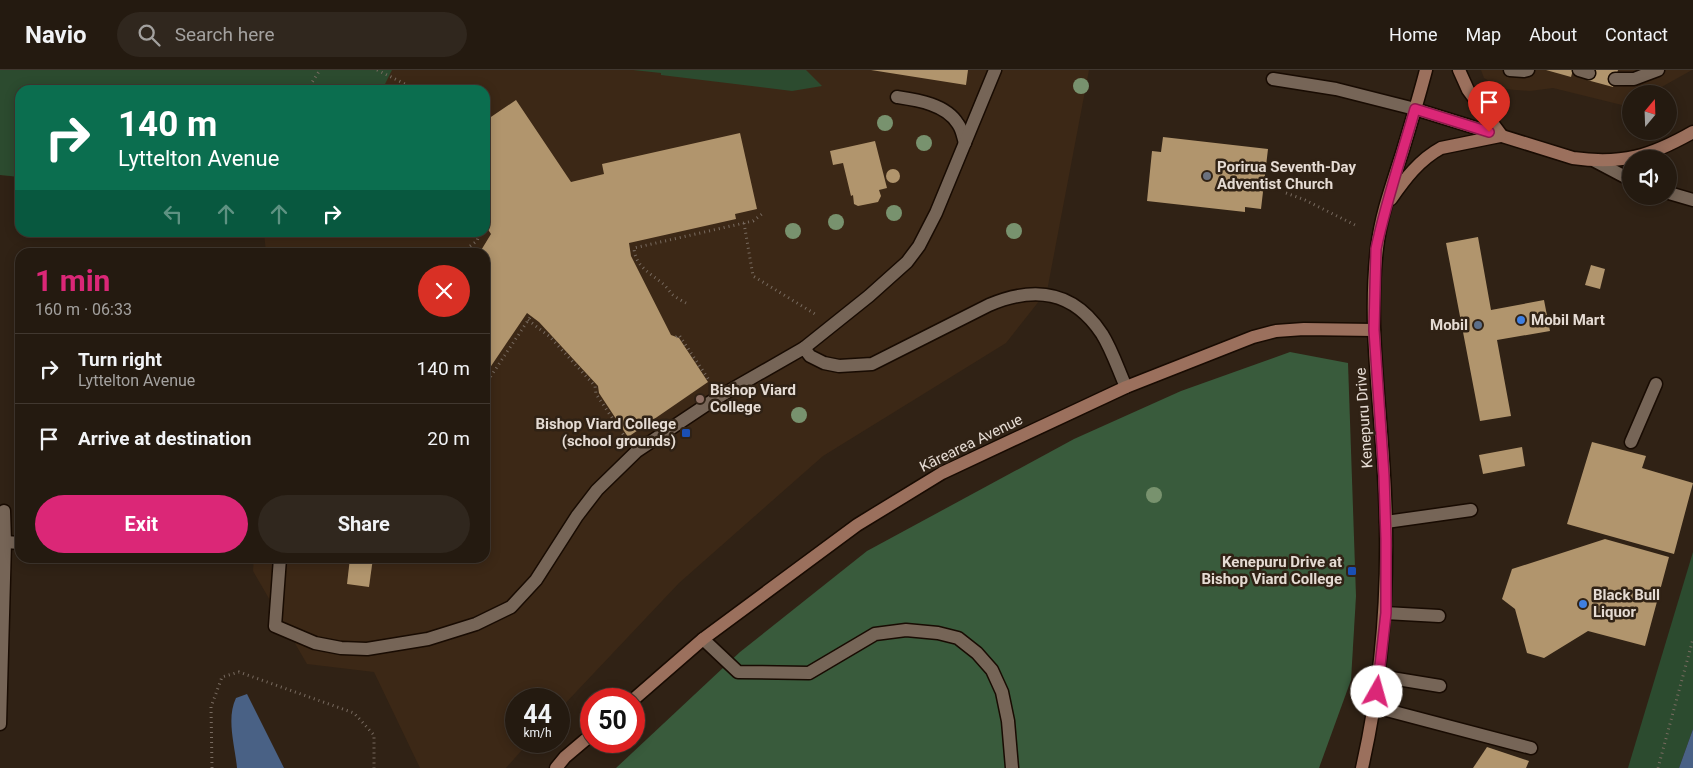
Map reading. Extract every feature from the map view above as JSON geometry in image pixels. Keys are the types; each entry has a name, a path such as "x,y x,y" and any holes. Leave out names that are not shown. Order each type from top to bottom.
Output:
{"main road":[{"name":"Kenepuru Drive","path":"1362,768 1375,707 1386,613 1386,522 1374,330 1376,249 1385,210 1426,70"},
{"path":"1459,70 1468,90 1502,136"},
{"path":"1415,109 1573,158 1595,161 1615,161 1641,155 1666,147 1693,132"},
{"path":"1385,210 1406,178 1432,153 1441,148 1502,136"},
{"name":"Kārearea Avenue","path":"645,690 703,639 856,525 942,473 1126,387 1253,337 1276,331 1304,329 1374,330"},
{"path":"556,768 565,757 580,744"}],"street":[{"path":"280,563 275,626 315,643 341,648 367,649 428,639 476,624 511,607 536,580 577,516 597,490 637,451 715,399 804,348 901,267 919,246 933,220 995,70"},
{"path":"1510,70 1528,70"},
{"path":"1615,79 1634,79 1655,71"},
{"path":"1274,78 1336,88 1415,109"},
{"path":"897,97 923,101 942,109 958,124 965,143"},
{"path":"1595,161 1622,175"},
{"path":"1677,195 1693,200"},
{"path":"804,348 810,356 824,363 839,366 872,364 998,302 1021,294 1037,293 1067,301 1088,316 1102,334 1126,387"},
{"path":"1631,442 1656,384"},
{"path":"0,724 5,542 4,510"},
{"path":"1386,522 1471,510"},
{"path":"5,542 15,543"},
{"path":"1386,613 1439,616"},
{"path":"703,639 738,672 808,673 875,634 906,630 938,633 958,638 977,652 992,670 1002,692 1008,721 1012,768"},
{"path":"1379,676 1440,686"},
{"path":"1375,707 1531,748"}],"path":[{"path":"310,85 320,70"},
{"path":"377,70 407,85"},
{"path":"1286,193 1305,200 1355,225"},
{"path":"686,303 673,295 661,282 639,264 632,248 753,221 762,214"},
{"path":"744,223 753,276 832,325"},
{"path":"467,248 477,241 478,237"},
{"path":"490,377 531,316"},
{"path":"528,320 550,337 595,386 596,394 627,440"},
{"path":"676,338 679,335 711,383"},
{"path":"1658,768 1693,639"},
{"path":"212,768 211,707 222,677 239,672 354,713 374,735 374,768"}],"shaded area":[{"name":"Bishop Viard College","path":"0,70 1089,70 1047,291 1006,343 823,456 679,583 570,698 570,688 505,688 505,753 519,753 506,768 420,768 374,672 307,664 253,571 254,563 490,563 490,248 266,248 264,237 490,237 490,85 15,85 15,176 0,175"},
{"path":"1481,70 1692,70 1665,85 1622,85 1622,105 1553,88 1530,91 1503,89 1484,78"}],"green space":[{"path":"0,70 392,70 384,85 15,85 15,176 0,175"},
{"path":"633,70 806,70 822,86 792,91"},
{"path":"1290,352 1348,363 1356,596 1351,680 1319,768 616,768 632,753 645,753 645,741 740,652 867,551 1074,439 1181,391"},
{"path":"1693,552 1693,729 1679,768 1628,768"}],"water":[{"path":"247,694 284,768 237,768 231,723 233,706 236,698"},
{"path":"1693,729 1693,768 1679,768"}],"building":[{"path":"871,70 968,70 966,85"},
{"path":"1546,70 1573,70 1571,77"},
{"path":"1590,70 1618,70 1613,87 1587,80"},
{"path":"516,100 571,182 604,174 602,164 740,133 757,209 735,214 736,219 629,243 631,256 671,335 679,338 708,382 628,437 599,393 598,386 539,322 527,313 490,368 490,248 482,248 491,234 490,118"},
{"name":"Porirua Seventh-Day Adventist Church","path":"1163,137 1268,149 1261,209 1245,207 1245,212 1147,201 1152,151 1161,152"},
{"path":"875,141 887,188 879,190 881,196 878,202 858,206 854,204 853,195 851,196 843,163 833,165 830,151"},
{"path":"890,169 896,169 900,176 896,183 890,183 886,179 886,173"},
{"name":"Mobil","path":"1478,237 1491,310 1544,300 1550,331 1497,340 1511,416 1480,421 1446,243"},
{"path":"1591,265 1605,269 1600,289 1585,285"},
{"path":"1592,442 1646,456 1642,468 1693,483 1674,554 1567,524"},
{"path":"1522,447 1525,466 1483,474 1479,455"},
{"name":"Black Bull Liquor","path":"1605,539 1669,557 1645,646 1588,631 1544,658 1527,653 1515,609 1502,599 1512,569"},
{"path":"349,563 372,563 369,587 347,584"},
{"path":"1487,747 1529,761 1526,768 1473,768"}],"place":[{"name":"Porirua Seventh-Day Adventist Church","path":"1207,176"},
{"name":"Mobil Mart","path":"1521,320"},
{"name":"Mobil","path":"1478,325"},
{"name":"Bishop Viard College","path":"700,399"},
{"name":"Bishop Viard College (school grounds)","path":"686,433"},
{"name":"Kenepuru Drive at Bishop Viard College","path":"1352,571"},
{"name":"Black Bull Liquor","path":"1583,604"}],"route":[{"path":"1377,692 1386,613 1386,522 1374,330 1376,249 1391,186 1415,109 1489,132"}]}
